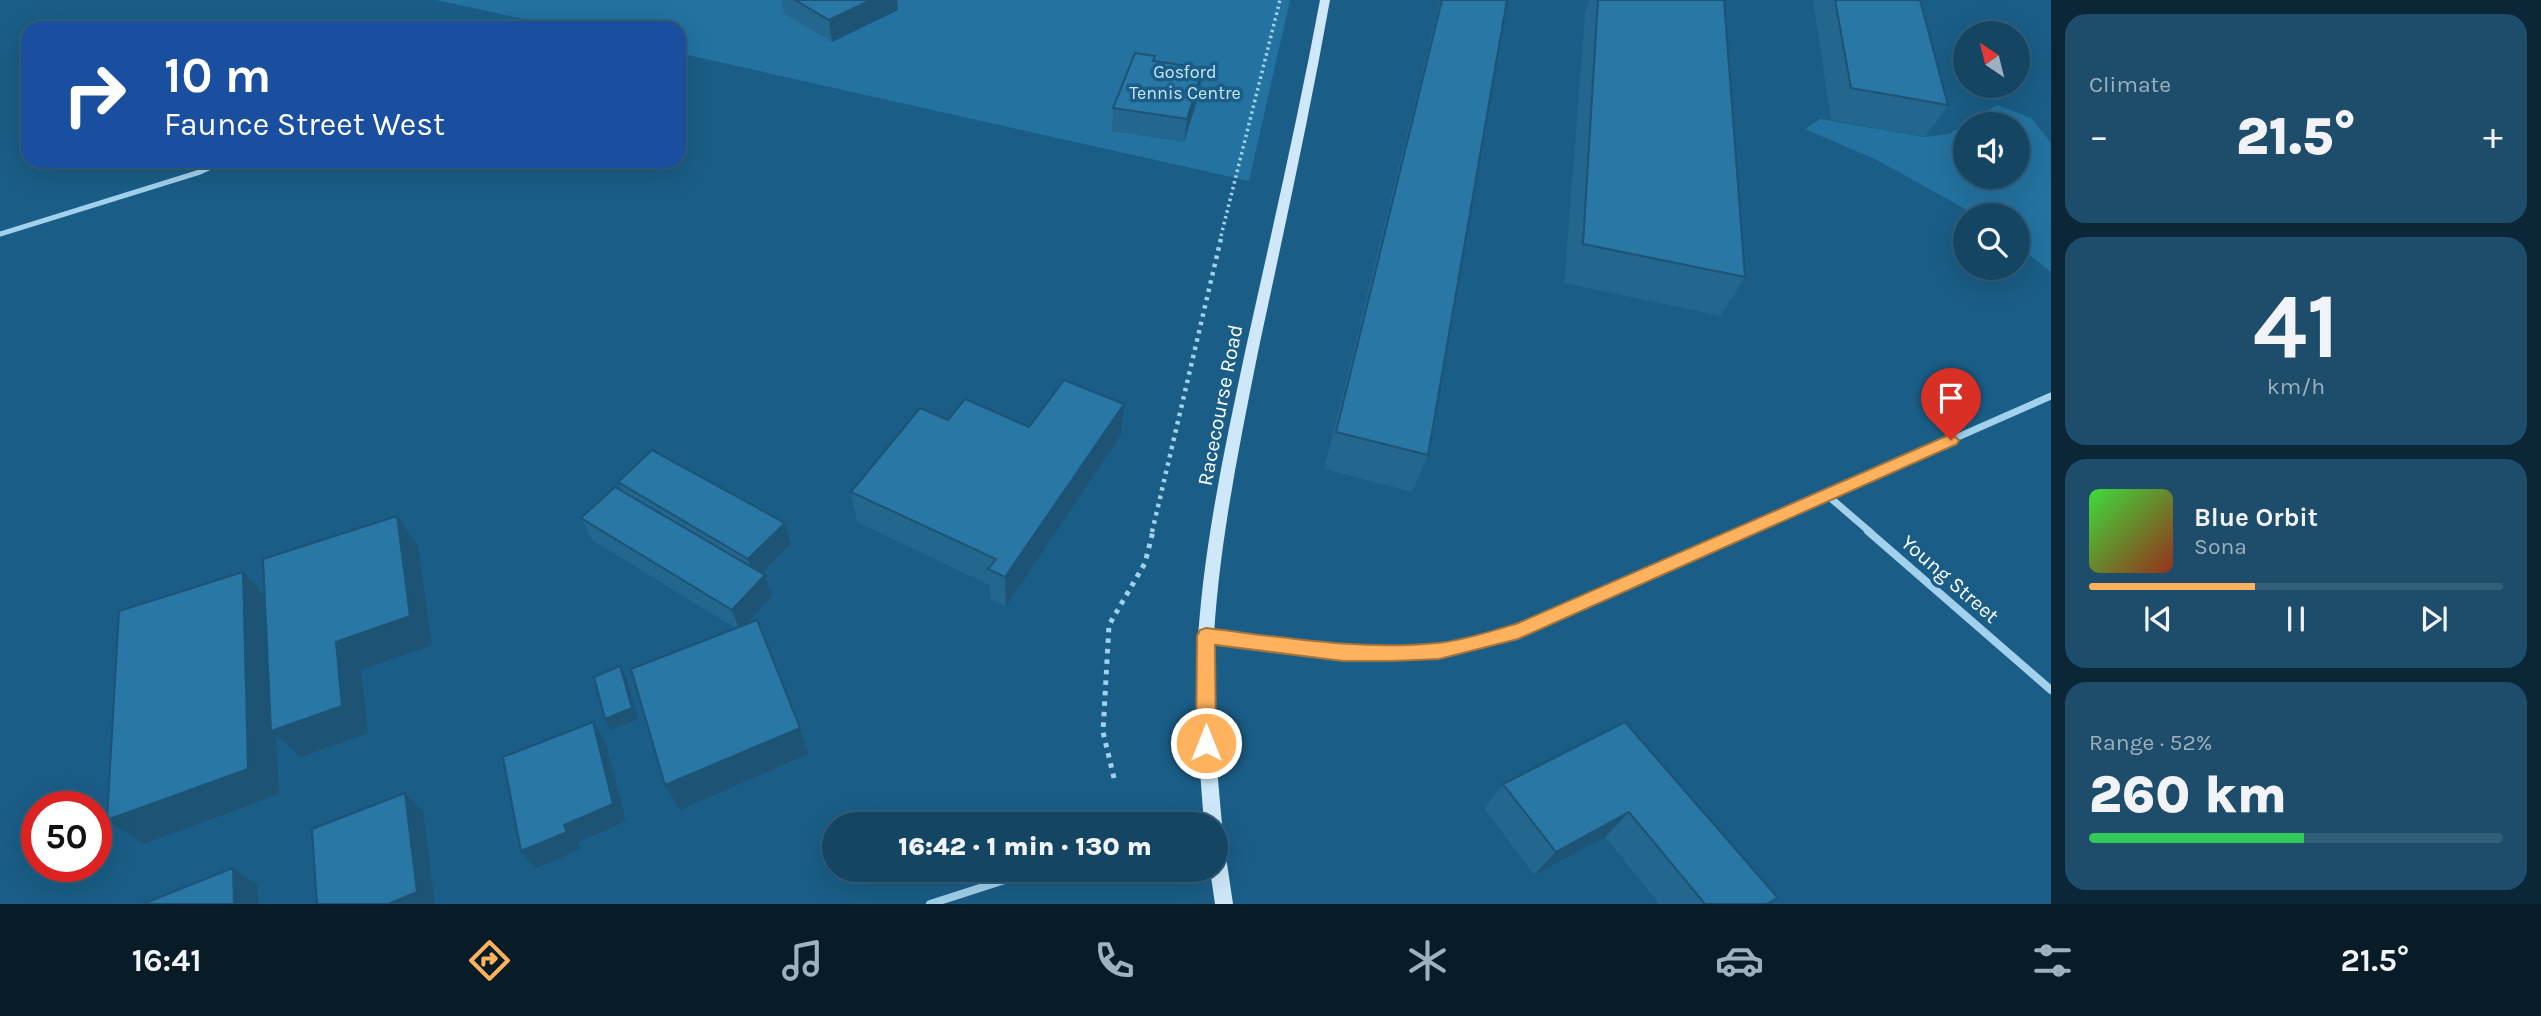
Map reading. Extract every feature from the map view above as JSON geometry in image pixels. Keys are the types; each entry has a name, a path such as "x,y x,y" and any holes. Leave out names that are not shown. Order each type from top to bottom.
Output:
{"main road":[{"name":"Racecourse Road","path":"1212,812 1206,743 1206,636 1238,427 1325,0"},
{"path":"1221,882 1224,904"}],"street":[{"path":"0,234 208,168"},
{"path":"1206,636 1343,653 1439,651 1518,631 2051,396"},
{"name":"Young Street","path":"1827,495 2051,690"},
{"path":"930,904 998,882"}],"path":[{"path":"1114,778 1103,732 1109,625 1146,563 1224,224 1280,0"}],"green space":[{"name":"Gosford Tennis Centre","path":"436,0 1290,0 1249,181 686,55 686,21 533,21"},
{"path":"1997,105 2015,112 1986,112"},
{"path":"2030,118 2051,143 2051,272 2030,255 2030,203 1954,203 1879,161 1805,129 1820,119 1925,137 1953,132 1953,189 2030,189"}],"building":[{"path":"795,0 871,0 829,20"},
{"path":"1442,0 1507,0 1428,455 1336,432"},
{"path":"1598,0 1724,0 1745,277 1583,244"},
{"path":"1835,0 1920,0 1948,105 1851,88"},
{"path":"1135,53 1155,56 1153,61 1203,68 1187,119 1113,108"},
{"path":"1064,380 1124,404 1005,577 988,569 996,559 851,492 920,408 948,420 965,399 1029,427"},
{"path":"652,450 785,523 748,559 618,482"},
{"path":"615,487 765,575 732,610 581,518"},
{"path":"397,516 410,616 336,642 342,706 271,731 263,559"},
{"path":"243,572 248,769 112,818 112,791 109,791 119,611"},
{"path":"757,620 800,728 665,785 631,669"},
{"path":"620,666 632,708 605,719 594,677"},
{"path":"593,722 613,804 564,825 567,832 521,851 503,757"},
{"path":"1625,722 1778,898 1767,904 1705,904 1629,812 1556,852 1503,784"},
{"path":"405,793 417,892 388,904 317,904 312,829"},
{"path":"233,868 234,904 143,904"}],"route":[{"path":"1206,743 1206,636 1343,653 1392,653 1439,651 1518,631 1951,440"}]}
